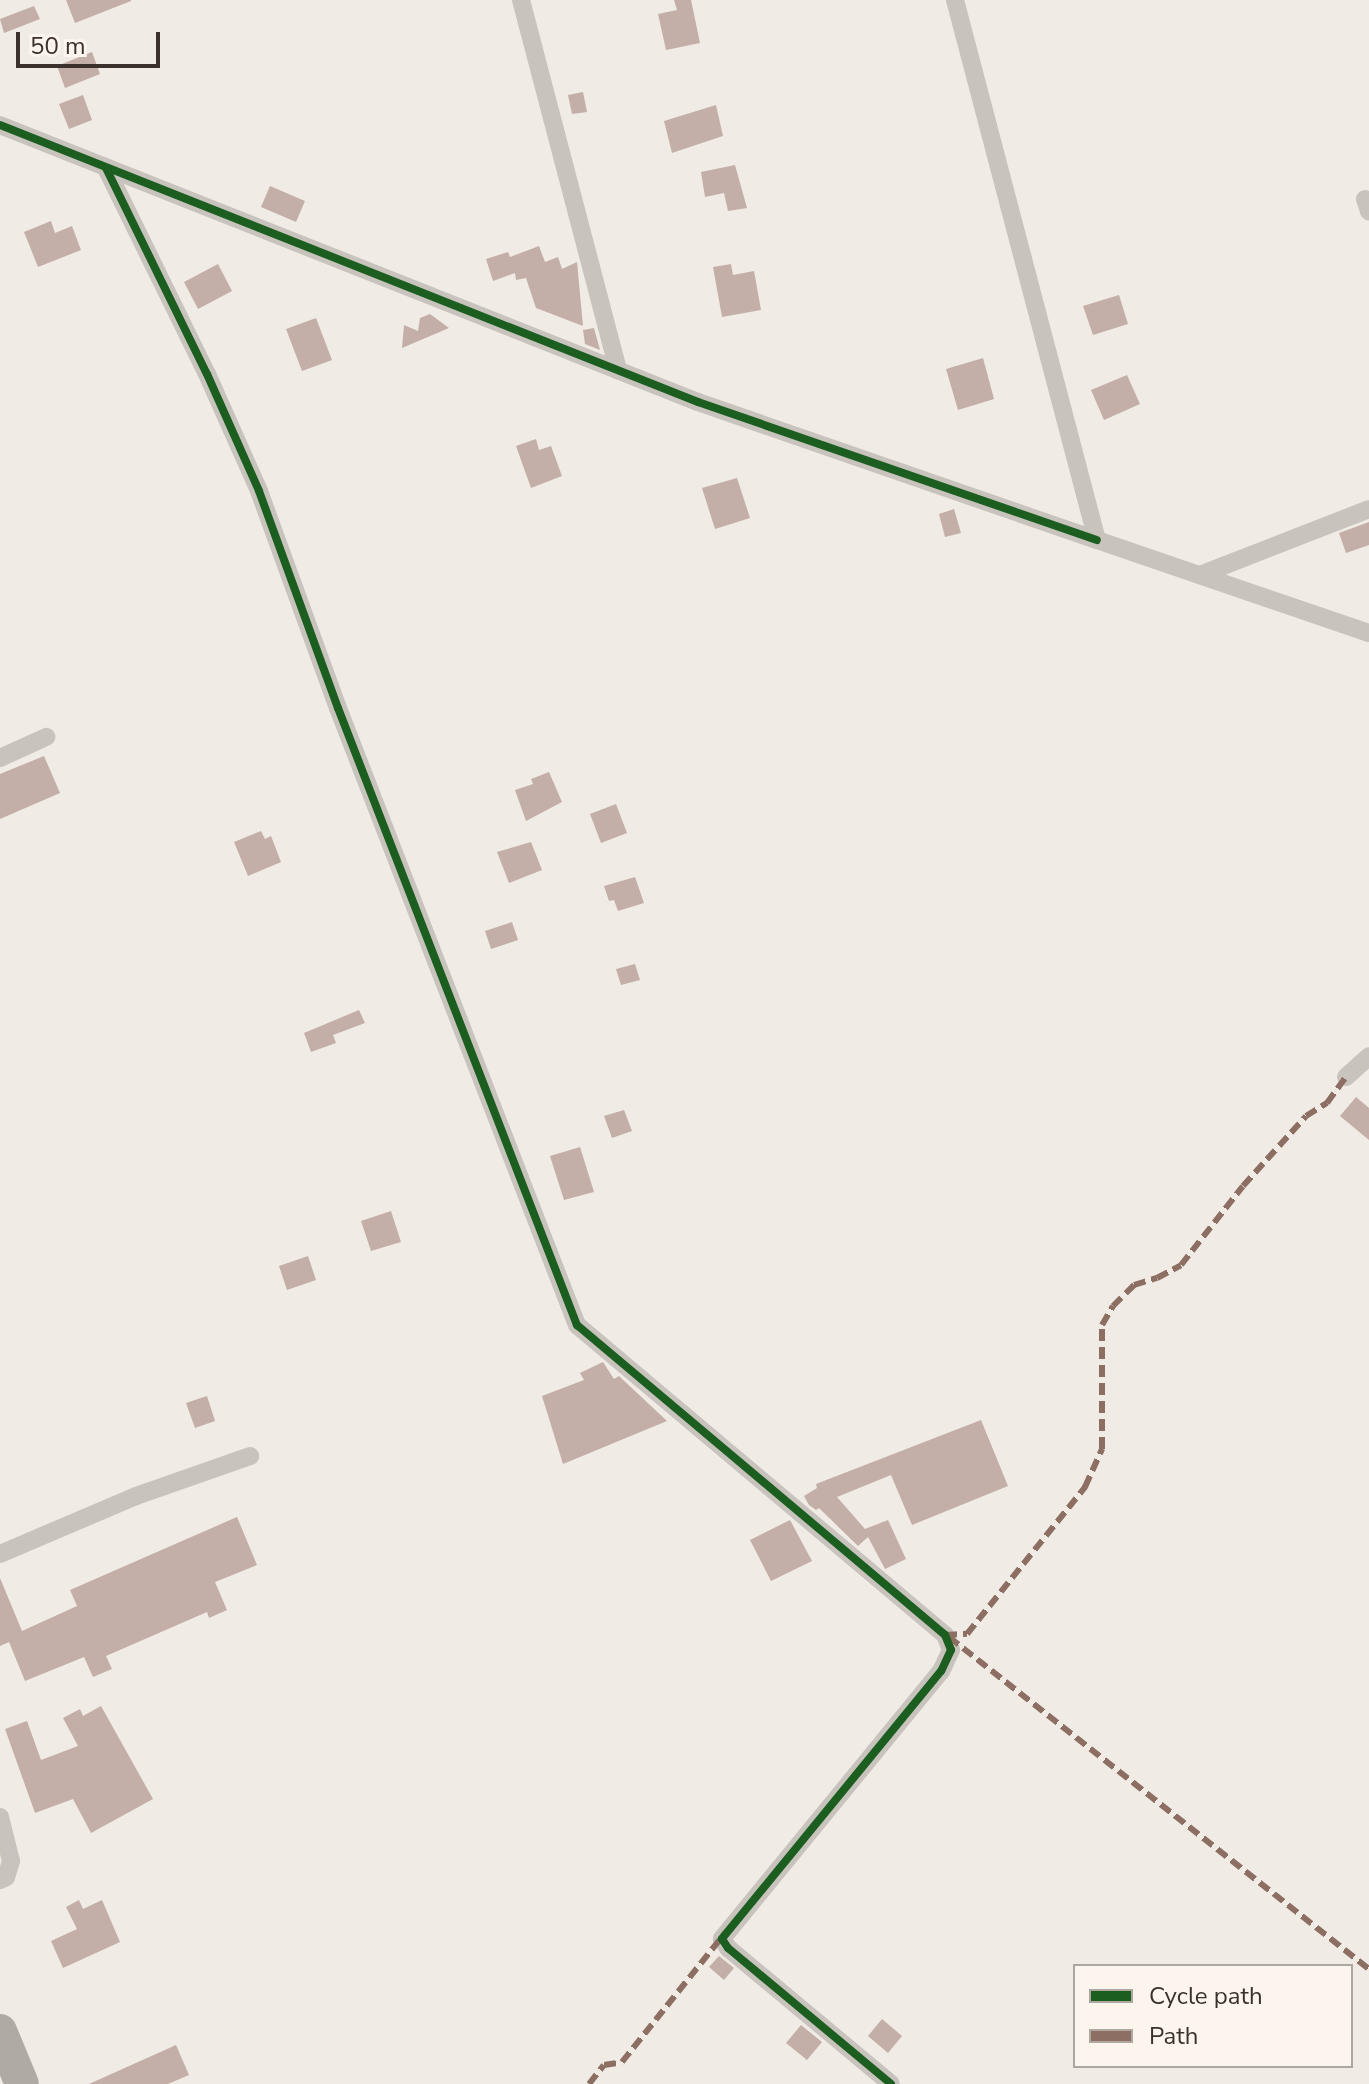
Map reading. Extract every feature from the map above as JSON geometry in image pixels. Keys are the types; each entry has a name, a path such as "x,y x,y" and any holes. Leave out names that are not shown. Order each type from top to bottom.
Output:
{"highway":[{"path":"0,2031 22,2084"}],"street":[{"path":"521,0 618,371"},
{"path":"955,0 1097,540"},
{"path":"0,125 698,402 1369,633"},
{"path":"106,168 207,374 259,491 338,708 577,1325 945,1635 951,1650 941,1671 722,1939 728,1948 891,2084"},
{"path":"1200,575 1369,509"},
{"path":"0,758 46,737"},
{"path":"1346,1077 1369,1056"},
{"path":"0,1554 136,1496 250,1456"},
{"path":"0,1817 11,1861 6,1877 0,1880"}],"building":[{"path":"66,0 131,0 131,1 75,23"},
{"path":"674,0 691,0 700,43 666,50 658,14 677,10"},
{"path":"34,6 40,19 4,33 0,19"},
{"path":"92,52 100,74 65,88 57,66"},
{"path":"583,92 587,112 572,114 568,95"},
{"path":"83,95 92,120 69,129 59,104"},
{"path":"716,105 723,136 672,153 664,121"},
{"path":"735,165 747,208 728,211 724,193 705,197 701,172"},
{"path":"270,186 305,201 296,222 261,207"},
{"path":"51,221 55,233 72,226 81,250 38,267 24,232"},
{"path":"539,246 545,262 558,257 562,269 577,262 583,326 536,308 526,278 516,280 515,273 493,281 486,259 508,252 510,257"},
{"path":"218,264 232,291 198,309 184,282"},
{"path":"731,264 733,275 754,271 761,310 722,317 713,267"},
{"path":"1119,295 1128,324 1093,335 1083,306"},
{"path":"430,314 449,328 402,348 404,325 418,331 420,318"},
{"path":"316,318 332,360 302,371 286,329"},
{"path":"594,328 600,350 585,344 583,330"},
{"path":"983,358 994,399 958,410 946,369"},
{"path":"1127,375 1140,404 1104,420 1091,390"},
{"path":"536,439 539,450 551,446 562,476 531,488 516,446"},
{"path":"737,478 750,518 715,529 702,488"},
{"path":"954,509 961,533 945,537 939,514"},
{"path":"1369,522 1369,545 1346,553 1339,533"},
{"path":"44,756 60,793 0,819 0,774"},
{"path":"549,772 562,802 526,821 515,790 533,784 531,779"},
{"path":"616,804 627,833 601,843 590,814"},
{"path":"261,831 265,839 271,836 281,862 248,876 234,842"},
{"path":"531,842 542,870 509,883 497,852"},
{"path":"635,877 644,903 618,911 614,900 609,901 604,886"},
{"path":"512,922 518,940 491,949 485,931"},
{"path":"635,964 640,980 621,985 616,969"},
{"path":"359,1010 365,1023 333,1035 336,1043 311,1052 304,1033"},
{"path":"1356,1097 1369,1108 1369,1140 1340,1116"},
{"path":"624,1110 632,1131 612,1138 604,1116"},
{"path":"580,1147 594,1192 564,1200 550,1156"},
{"path":"391,1211 401,1242 371,1251 361,1221"},
{"path":"308,1256 316,1280 287,1290 279,1266"},
{"path":"603,1362 614,1379 619,1376 667,1421 563,1464 542,1396 584,1380 580,1373"},
{"path":"207,1396 215,1421 195,1428 186,1403"},
{"path":"981,1420 1008,1486 912,1525 891,1475 837,1497 865,1529 888,1520 906,1559 885,1569 868,1537 858,1546 819,1508 816,1510 809,1505 804,1496 817,1488 816,1484"},
{"path":"237,1517 257,1565 215,1582 227,1610 209,1618 207,1612 106,1656 112,1669 93,1677 84,1657 25,1681 9,1642 0,1646 0,1578 22,1631 77,1606 70,1590"},
{"path":"790,1520 812,1561 771,1581 750,1540"},
{"path":"101,1706 153,1799 91,1833 73,1799 35,1813 5,1729 27,1721 41,1760 78,1746 63,1718 80,1709 83,1716"},
{"path":"79,1900 83,1909 102,1900 120,1942 63,1968 51,1941 77,1929 66,1907"},
{"path":"719,1956 734,1968 724,1980 709,1967"},
{"path":"882,2019 902,2036 888,2053 868,2036"},
{"path":"801,2025 822,2042 807,2060 786,2043"},
{"path":"176,2045 189,2075 168,2084 89,2084"}],"marked path":[{"path":"945,1635 967,1634 1085,1487 1102,1449 1102,1325 1113,1306 1134,1285 1157,1278 1181,1265 1243,1186 1306,1116 1327,1103 1346,1077"},
{"path":"949,1637 1369,1969"},
{"path":"589,2084 604,2065 622,2062 725,1933"}],"cycle path":[{"path":"0,125 698,402 1097,540"},
{"path":"106,168 207,374 259,491 338,708 577,1325 945,1635 951,1650 941,1671 722,1939 728,1948 891,2084"}]}
